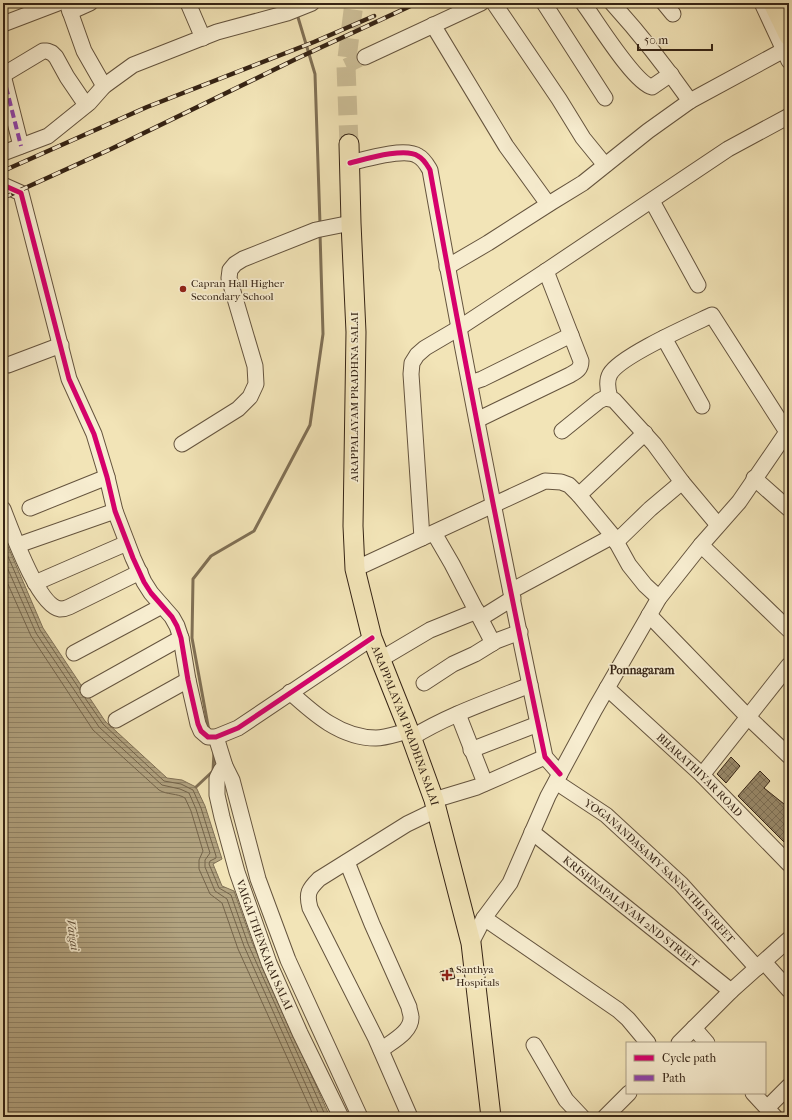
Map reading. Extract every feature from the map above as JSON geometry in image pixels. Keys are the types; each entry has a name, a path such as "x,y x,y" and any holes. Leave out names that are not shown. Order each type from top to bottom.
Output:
{"main road":[{"path":"773,3 787,49"},
{"name":"ARAPPALAYAM PRADHNA SALAI","path":"349,144 356,332 353,526 355,569 372,638 410,735 434,805 471,943 491,1117"}],"street":[{"path":"3,24 58,3"},
{"path":"90,3 69,7 84,51 104,86"},
{"path":"188,3 203,38"},
{"path":"365,57 481,3"},
{"path":"494,3 559,99 583,138 605,166"},
{"path":"544,3 605,98"},
{"path":"583,3 616,51 643,83 652,87 671,74"},
{"path":"612,3 635,28 690,101"},
{"path":"447,267 583,184 648,131 690,101 787,49 762,3"},
{"path":"782,3 789,18"},
{"path":"3,153 48,136 86,105 104,86 133,64 217,32 287,13 308,5"},
{"path":"433,25 506,146 548,204"},
{"path":"21,146 3,75 43,51 47,51 52,53 56,58 86,105"},
{"path":"493,643 452,564 428,536 411,374 412,363 417,355 425,348 459,328 652,202 728,149 789,116"},
{"path":"350,163 397,153 410,152 425,161 430,170 447,267 493,505 545,757 434,805 407,824 319,879 308,893 310,908 381,1050 410,1117"},
{"name":"VAIGAI THENKARAI SALAI","path":"3,185 20,193 69,379 94,434 115,511 127,543 151,593 172,617 177,626 200,731 212,737 232,780 258,879 288,960 360,1117"},
{"path":"652,202 698,286"},
{"path":"182,444 238,409 250,397 256,384 255,366 229,278 230,270 235,264 243,259 322,228 351,223"},
{"path":"477,420 570,375 579,369 581,365 581,361 546,271"},
{"path":"471,943 484,918 510,883 558,778 607,688 659,598 701,545 738,502 788,430 712,315 664,338 624,360 614,368 609,376 608,387 610,398"},
{"path":"470,383 482,379 571,335"},
{"path":"664,338 702,406"},
{"path":"3,365 8,365 61,345"},
{"path":"562,431 600,400 605,398 614,400 645,433 682,482 718,525"},
{"path":"579,495 645,433"},
{"path":"30,508 107,478"},
{"path":"754,478 789,509"},
{"path":"355,569 545,481 561,482 569,485 579,495 614,539 629,565 645,585 659,598"},
{"path":"381,659 430,630 479,614 512,594 614,539 682,482"},
{"path":"3,509 42,596 51,604 60,609 69,607 140,572"},
{"path":"18,545 115,511"},
{"path":"35,583 127,543"},
{"path":"701,545 789,630"},
{"path":"74,653 162,606"},
{"path":"649,615 748,717 789,756"},
{"path":"424,683 453,664 475,654 493,643 520,632"},
{"path":"88,690 180,638"},
{"path":"212,737 238,728 258,716 290,692 372,638"},
{"path":"702,775 789,665"},
{"path":"116,720 188,680"},
{"path":"290,692 314,714 337,728 359,736 377,738 410,735 530,685"},
{"name":"BHARATHIYAR ROAD","path":"607,688 702,775 789,864"},
{"path":"458,714 485,783"},
{"path":"471,750 538,724"},
{"name":"YOGANANDASAMY SANNATHI STREET","path":"545,757 558,778 606,815 681,884 760,965 789,990"},
{"name":"VAIGAI THENKARAI SALAI","path":"225,766 217,778 217,795 237,872 269,964 300,1033 341,1117"},
{"name":"KRISHNAPALAYAM 2ND STREET","path":"532,832 731,991"},
{"path":"347,862 372,924 409,1007 412,1018 404,1032 381,1050"},
{"path":"484,918 618,1010 628,1019 647,1042"},
{"path":"680,1042 731,991 789,940"},
{"path":"694,1028 706,1042"},
{"path":"534,1046 566,1100 582,1117"},
{"path":"754,1094 771,1112 789,1086"},
{"path":"607,1116 628,1094"}],"water":[{"name":"Vaigai","path":"3,535 43,628 105,721 167,778 182,780 196,787 205,806 222,859 213,864 222,886 234,891 252,942 330,1117 3,1117"}],"building":[{"path":"731,757 740,766 726,783 717,774"},
{"path":"760,771 770,781 764,788 789,808 789,847 738,796"},
{"path":"452,968 455,978 443,981 440,972"}],"waterway":[{"path":"297,14 315,74 320,224"},
{"path":"209,731 192,638 193,579 211,556 254,531 310,425 323,334 320,233"},
{"path":"196,787 213,771 214,752"}],"tunnel":[{"path":"349,144 346,66 354,3"},
{"path":"346,66 365,57"}],"railway":[{"path":"3,198 111,149 298,58 417,3"},
{"path":"3,171 147,107 314,42 374,16"}],"marked path":[{"path":"3,75 21,146"}],"cycle path":[{"path":"350,163 395,153 404,153 420,157 430,170 485,464 545,757 560,774"},
{"path":"3,185 21,193 69,379 94,434 107,477 115,511 133,558 151,593 172,617 177,626 181,638 188,680 198,724 201,731 208,737 216,737 238,728 372,638"}],"place":[{"name":"Capran Hall Higher Secondary School","path":"183,289"},
{"name":"Santhya Hospitals","path":"447,975"}],"district":[{"name":"Ponnagaram","path":"642,670"}]}
